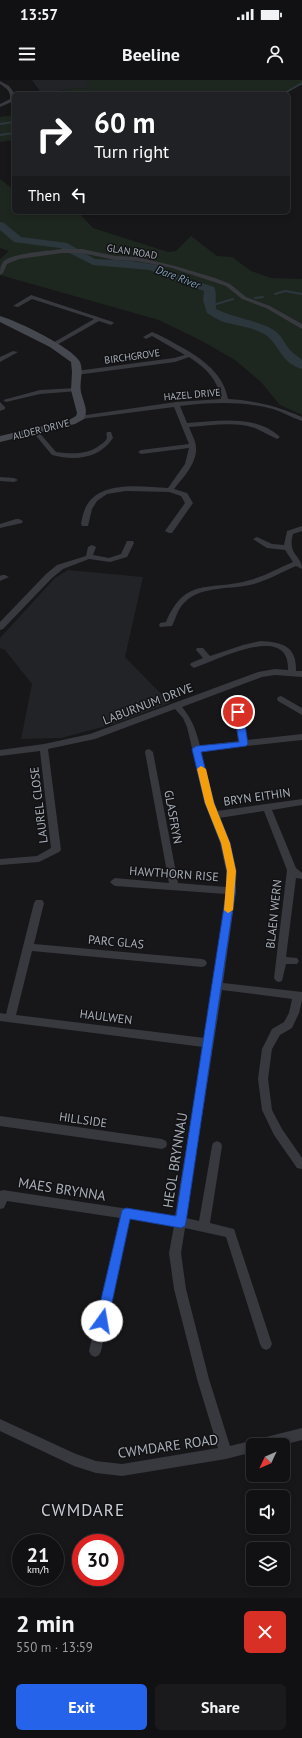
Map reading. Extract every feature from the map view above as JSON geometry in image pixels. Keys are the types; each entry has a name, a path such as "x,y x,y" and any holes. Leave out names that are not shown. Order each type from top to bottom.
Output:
{"street":[{"path":"0,82 12,92"},
{"path":"0,106 12,100"},
{"name":"GLAN ROAD","path":"0,273 5,263 18,257 62,251 82,252 115,258 137,259 173,267 228,285 244,298 268,307 302,327"},
{"path":"16,306 31,297 111,323"},
{"path":"53,345 99,319"},
{"path":"1,320 53,345 73,358 76,364 76,390 82,411 81,417"},
{"name":"BIRCHGROVE","path":"146,337 152,334 207,366 222,387 225,401"},
{"path":"0,360 14,352"},
{"name":"BIRCHGROVE","path":"76,373 175,360 190,355"},
{"path":"6,400 40,392 76,390"},
{"name":"HAZEL DRIVE","path":"81,417 176,404 225,401 279,409 302,419"},
{"path":"0,404 3,408 0,409"},
{"path":"170,490 190,460 193,452 193,446 176,404"},
{"name":"ALDER DRIVE","path":"0,439 72,422 81,417"},
{"path":"185,425 223,423 240,424 257,427 277,437"},
{"path":"35,431 54,454 69,456 98,452 106,446 110,438 109,434"},
{"path":"140,452 193,446"},
{"path":"0,479 14,480"},
{"path":"85,524 88,509 94,500 105,492 126,489 170,490 184,495 189,503 169,531"},
{"path":"0,526 19,521"},
{"path":"163,625 169,624 172,614 184,598 191,594 205,588 234,586 252,582 300,565 288,548 286,542 290,533 302,528"},
{"path":"257,539 270,546 288,548"},
{"path":"0,627 49,576 60,567 89,557 110,560 124,555 130,543"},
{"path":"89,557 92,547"},
{"path":"194,665 255,644 271,644 282,647 292,657 292,672"},
{"path":"200,650 208,659"},
{"name":"LABURNUM DRIVE","path":"0,753 44,747 92,737 254,676 276,672 292,672 302,674"},
{"path":"280,699 302,712"},
{"name":"HEOL BRYNNAU","path":"177,706 186,717 191,727 209,803 225,843 230,864 231,891 218,986 175,1253 180,1290 203,1379 226,1453"},
{"path":"238,712 243,744"},
{"path":"196,749 302,738"},
{"name":"LAUREL CLOSE","path":"0,862 39,859 56,850 44,747"},
{"name":"GLASFRYN","path":"149,752 174,886"},
{"name":"BRYN EITHIN","path":"215,815 302,802"},
{"name":"BLAEN WERN","path":"267,807 292,870 299,876 302,876"},
{"name":"BLAEN WERN","path":"279,978 292,870"},
{"name":"HAWTHORN RISE","path":"115,882 231,891"},
{"path":"5,1017 28,947 39,902"},
{"name":"PARC GLAS","path":"28,947 202,962"},
{"name":"BLAEN WERN","path":"282,960 294,961"},
{"path":"218,986 299,996 294,1013 288,1025 276,1032 267,1049 263,1079 267,1110 278,1132 301,1165"},
{"name":"HAULWEN","path":"5,1017 209,1043"},
{"name":"HILLSIDE","path":"0,1121 162,1144"},
{"path":"204,1227 217,1146"},
{"name":"MAES BRYNNA","path":"0,1204 3,1195 126,1214"},
{"path":"95,1351 126,1214 181,1222 230,1233 266,1344"},
{"name":"CWMDARE ROAD","path":"0,1425 74,1460 96,1467 122,1470 226,1453 246,1448"},
{"path":"286,1438 302,1434"}],"shaded area":[{"path":"32,80 86,80 92,86 85,89 76,88 53,92 41,92"},
{"path":"86,80 302,80 302,85 285,92 55,92 76,88 85,89 91,86"},
{"path":"12,115 12,140 0,142 0,117"},
{"path":"0,179 12,188 12,214 80,214 93,228 168,252 176,251 191,236 217,256 232,257 251,271 271,278 302,279 302,415 280,405 261,382 235,360 202,341 159,320 0,275 0,259 9,251 0,248"},
{"path":"68,570 143,577 125,657 170,703 114,724 61,738 21,739 32,684 5,650 0,648 0,638 55,578"}],"waterway":[{"path":"286,92 302,83"},
{"path":"76,92 94,92"},
{"path":"0,124 12,122"},
{"path":"0,135 12,133"},
{"name":"Dare River","path":"0,225 18,240 63,245 93,262 132,264 153,267 168,275 210,289 209,300 211,311 227,319 251,325 269,332 279,341 286,354 302,365"},
{"path":"275,294 285,291 302,294"},
{"path":"255,298 263,297"},
{"path":"210,306 233,299"}],"slow traffic":[{"path":"201,769 209,803 225,843 231,871 231,894 228,910"}],"district":[{"name":"CWMDARE","path":"83,1510"}],"route":[{"path":"102,1321 126,1214 181,1222 231,894 231,871 225,843 209,803 196,749 243,744 238,712"}]}
